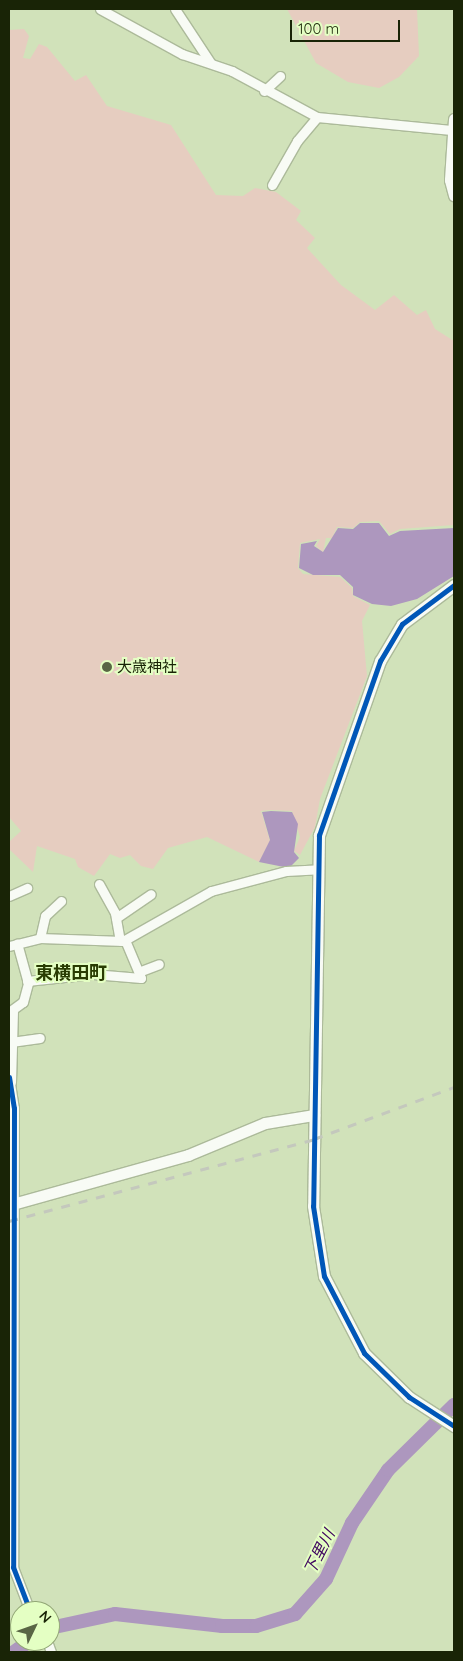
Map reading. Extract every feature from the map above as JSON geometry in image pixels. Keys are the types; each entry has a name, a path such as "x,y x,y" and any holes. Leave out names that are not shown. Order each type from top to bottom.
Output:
{"street":[{"path":"100,9 182,54 232,70 264,91 317,117 452,124 454,195"},
{"path":"175,9 213,65"},
{"path":"264,91 280,76"},
{"path":"272,185 297,141 317,117"},
{"path":"453,1425 409,1397 364,1353 331,1292 318,1252 312,1206 319,835 328,801 380,661 402,624 454,585"},
{"path":"26,1601 13,1567 10,1079 11,1011 23,1002 27,982 13,944 40,938 123,940 211,890 286,871 319,869"},
{"path":"99,884 116,918 123,940 141,971"},
{"path":"9,896 27,888"},
{"path":"116,918 152,894"},
{"path":"40,938 45,916 61,901"},
{"path":"27,982 108,974 137,979 141,971 160,964"},
{"path":"11,1041 40,1038"},
{"path":"11,1204 188,1155 266,1123 314,1114"}],"shaded area":[{"path":"287,9 417,9 419,56 399,77 379,88 348,82 316,63"},
{"path":"24,29 29,36 23,58 30,59 39,44 47,47 75,81 86,75 107,106 171,125 216,195 243,196 255,188 276,192 301,211 296,220 315,238 307,248 341,285 375,310 394,295 417,315 426,310 435,329 454,341 454,525 400,529 390,534 379,521 360,522 353,528 337,527 332,538 326,538 323,552 316,546 320,539 300,543 298,568 303,574 340,577 352,588 353,596 370,605 362,621 367,676 320,799 315,827 300,855 294,851 300,837 292,811 271,810 261,811 270,841 259,862 207,837 168,848 153,869 141,866 130,855 120,858 110,854 94,876 78,867 75,859 37,846 33,872 9,849 9,842 21,831 9,817 9,30"},
{"path":"360,523 379,523 389,536 400,531 454,528 454,576 417,599 391,606 372,604 353,595 353,587 340,575 313,575 299,568 301,544 317,541 314,546 323,552 338,528 353,529"},
{"path":"262,812 292,812 298,824 294,852 299,858 289,868 259,862 270,840"}],"waterway":[{"name":"下里川","path":"60,1626 115,1614 222,1626 256,1626 295,1614 326,1579 352,1523 388,1470 454,1405"}],"railway":[{"path":"9,1221 314,1139 454,1087"}],"cycle path":[{"path":"454,585 402,624 380,661 319,835 313,1206 324,1276 364,1353 409,1397 454,1426"},
{"path":"9,1077 14,1108 13,1567 26,1601"}],"place":[{"name":"大歳神社","path":"107,667"}],"district":[{"name":"東横田町","path":"71,973"}]}
